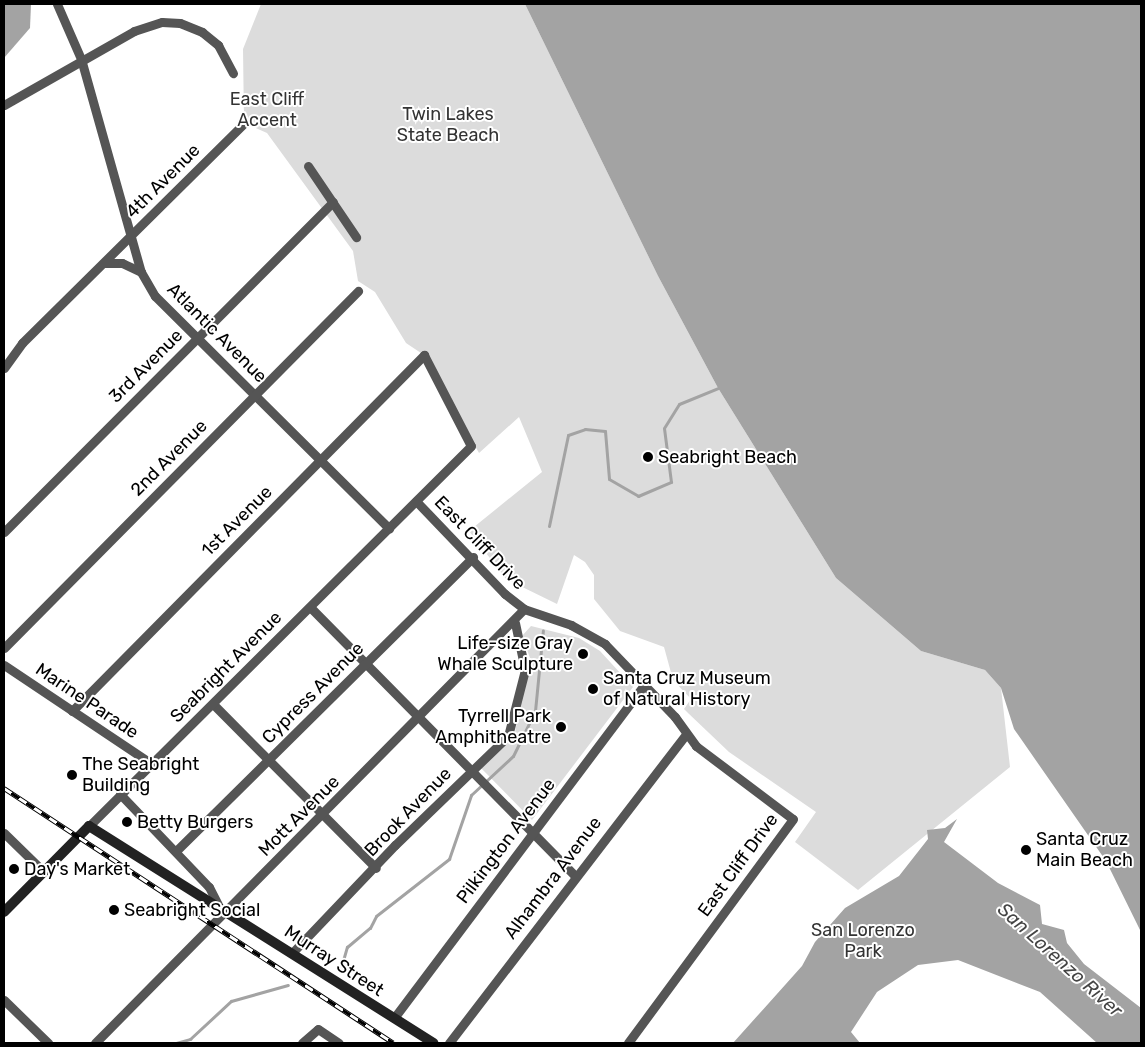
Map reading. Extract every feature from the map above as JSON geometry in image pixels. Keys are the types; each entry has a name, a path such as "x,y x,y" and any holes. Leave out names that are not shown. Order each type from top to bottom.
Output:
{"main road":[{"name":"Seabright Avenue","path":"4,912 89,826"},
{"name":"Murray Street","path":"89,826 169,880 223,908 433,1043"}],"street":[{"name":"Atlantic Avenue","path":"57,4 81,59 132,234 141,272 155,296 389,528"},
{"path":"4,105 81,59 149,25 180,23 218,45 233,73"},
{"name":"4th Avenue","path":"4,368 22,343 245,122"},
{"path":"308,166 356,237"},
{"name":"3rd Avenue","path":"4,532 332,202"},
{"path":"104,263 122,263 141,272"},
{"name":"2nd Avenue","path":"4,648 358,292"},
{"name":"1st Avenue","path":"72,711 424,355 471,446"},
{"name":"Seabright Avenue","path":"89,826 471,446"},
{"name":"East Cliff Drive","path":"416,501 524,609 586,632 644,684 686,734 793,819 628,1043"},
{"name":"Cypress Avenue","path":"176,851 473,557"},
{"path":"310,607 419,720 534,832 574,875"},
{"name":"Mott Avenue","path":"95,1043 213,925 223,908 324,814 419,720 514,623 524,609"},
{"name":"Brook Avenue","path":"292,953 512,729 525,670 514,623"},
{"name":"Marine Parade","path":"4,665 152,764"},
{"name":"Pilkington Avenue","path":"394,1018 644,684"},
{"path":"213,704 376,868"},
{"name":"Alhambra Avenue","path":"449,1043 574,875 686,734"},
{"name":"Murray Street","path":"120,794 209,887 223,908"},
{"path":"4,833 43,871"},
{"path":"4,1000 48,1043"},
{"path":"302,1043 318,1029 339,1043"}],"green space":[{"name":"Twin Lakes State Beach","path":"261,4 525,4 658,276 718,388 836,578 921,651 985,670 1001,688 1010,767 858,890 795,842 816,812 729,752 684,709 691,699 673,680 664,647 620,631 594,599 594,575 585,562 574,555 557,604 506,579 469,531 542,472 519,417 479,453 424,355 406,343 375,292 358,281 353,251 267,133 244,123 243,49"},
{"path":"531,626 579,638 600,651 633,687 532,820 480,767 515,732 530,658 522,636"}],"water":[{"path":"4,4 31,4 30,28 4,58"},
{"path":"525,4 1141,4 1141,932 1106,861 1014,729 1001,688 985,670 921,651 836,578 718,388 658,276"},
{"name":"San Lorenzo River","path":"957,819 944,842 998,883 1040,905 1042,924 1064,930 1067,943 1084,964 1141,1008 1141,1043 1097,1043 1040,992 958,960 918,965 877,992 851,1032 860,1043 733,1043 802,966 815,942 845,908 899,876 928,839 927,830 945,828"}],"waterway":[{"path":"549,526 568,435 585,429 605,431 609,479 638,496 671,482 664,428 679,404 718,388"},
{"path":"342,964 347,947 370,928 376,916 449,859 471,795 513,756 535,711 543,630"},
{"path":"176,1043 190,1039 231,1001 288,985"}],"railway":[{"path":"4,788 393,1043"}],"place":[{"name":"Seabright Beach","path":"648,457"},
{"name":"Life-size Gray Whale Sculpture","path":"583,654"},
{"name":"Santa Cruz Museum of Natural History","path":"593,689"},
{"name":"Tyrrell Park Amphitheatre","path":"561,727"},
{"name":"The Seabright Building","path":"72,775"},
{"name":"Betty Burgers","path":"127,822"},
{"name":"Santa Cruz Main Beach","path":"1026,850"},
{"name":"Day's Market","path":"14,869"},
{"name":"Seabright Social","path":"114,910"}],"park label":[{"name":"East Cliff Accent","path":"267,110"},
{"name":"San Lorenzo Park","path":"863,941"}]}
